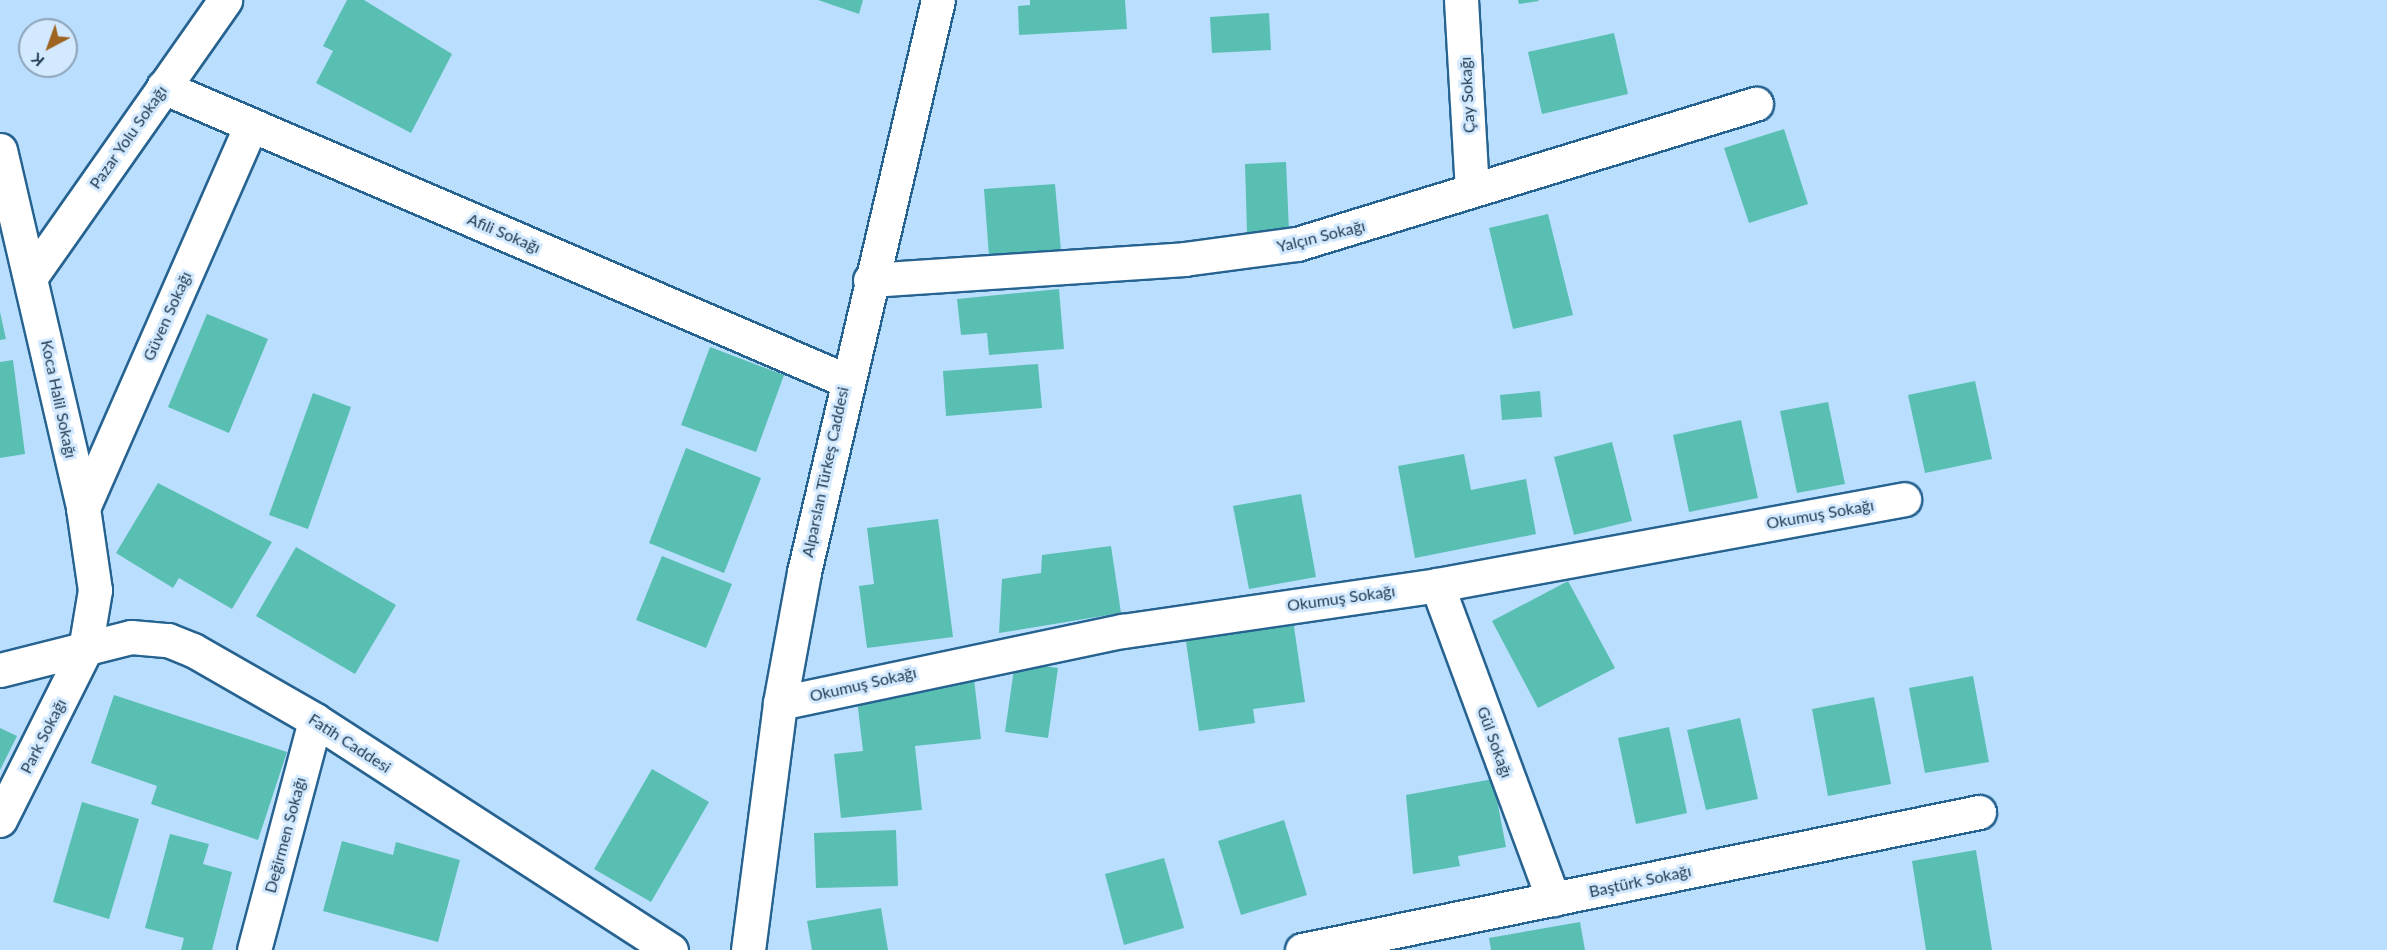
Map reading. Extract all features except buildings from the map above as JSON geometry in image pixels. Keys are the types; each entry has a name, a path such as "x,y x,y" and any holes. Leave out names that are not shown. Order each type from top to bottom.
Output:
{"street":[{"name":"Pazar Yolu Sokağı","path":"32,275 225,0"},
{"name":"Alparslan Türkeş Caddesi","path":"748,950 780,703 845,380 938,0"},
{"name":"Çay Sokağı","path":"1461,0 1472,190"},
{"name":"Afili Sokağı","path":"163,87 845,380"},
{"name":"Yalçın Sokağı","path":"870,280 1249,251 1407,214 1472,190 1756,104"},
{"name":"Güven Sokağı","path":"83,508 251,124"},
{"name":"Koca Halil Sokağı","path":"0,150 32,275 83,508 95,590 85,650"},
{"name":"Okumuş Sokağı","path":"780,703 1123,630 1437,585 1904,499"},
{"name":"Gül Sokağı","path":"1437,585 1553,899"},
{"name":"Fatih Caddesi","path":"0,670 131,638 168,640 223,664 315,720 671,950"},
{"name":"Park Sokağı","path":"0,820 85,650"},
{"name":"Değirmen Sokağı","path":"254,950 315,720"},
{"name":"Baştürk Sokağı","path":"1322,948 1979,812"}]}
